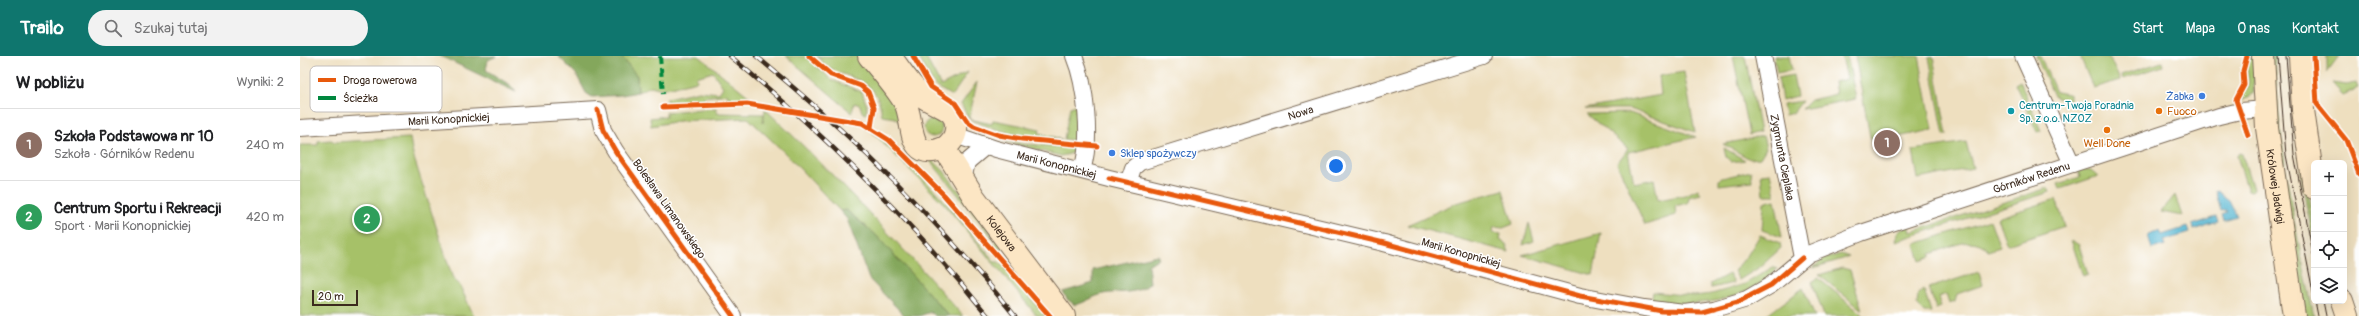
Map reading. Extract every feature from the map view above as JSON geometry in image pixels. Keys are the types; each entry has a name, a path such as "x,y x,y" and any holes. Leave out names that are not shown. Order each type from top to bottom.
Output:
{"street":[{"path":"869,56 906,105 911,134 915,142 928,150 949,141 956,123 949,111 921,96 890,56"},
{"path":"1074,56 1080,76 1088,143 1082,170"},
{"name":"Nowa","path":"1128,183 1133,168 1140,162 1484,56"},
{"name":"Zygmunta Cieplaka","path":"1763,56 1802,258"},
{"path":"2023,56 2072,164"},
{"name":"Królowej Jadwigi","path":"2263,56 2266,109 2294,316"},
{"path":"2300,56 2303,110 2311,167"},
{"name":"Górników Redenu","path":"1802,258 1814,251 1870,230 2220,116 2240,111 2266,109"},
{"name":"Marii Konopnickiej","path":"300,128 598,110"},
{"name":"Bolesława Limanowskiego","path":"598,110 603,130 616,152 733,316"},
{"name":"Marii Konopnickiej","path":"949,141 986,146 1128,183 1384,243 1580,296 1662,311 1702,312 1738,302 1771,285 1802,258"},
{"name":"Kolejowa","path":"949,141 963,180 1064,316"},
{"path":"963,180 967,162 986,146"},
{"path":"2343,304 2347,316"}],"green space":[{"path":"440,56 497,56 488,60 486,70 510,85 516,92"},
{"path":"558,56 621,56 637,76 638,92 622,95 592,97 586,93 576,74"},
{"path":"621,56 699,56 752,99 728,98 728,94 704,97 704,99 667,102 667,98 699,91 719,93 723,87 713,72 696,77 697,81 662,89 651,86 638,92 637,76"},
{"path":"786,56 805,56 832,80 862,92 867,106 866,114 862,112 860,105 854,103 852,113"},
{"path":"817,56 862,56 895,98 902,126 896,118 882,116 879,101 873,90 856,79 836,71 826,65"},
{"path":"918,56 925,56 941,86 968,72 952,96 935,86"},
{"path":"1733,56 1745,56 1760,132 1749,135"},
{"path":"1774,56 1789,56 1792,70 1777,73"},
{"path":"1842,56 1847,56 1856,99 1802,109 1811,100 1836,94 1834,82 1847,79"},
{"path":"1855,56 1919,56 1933,130 1871,142"},
{"path":"1933,56 1947,135 1944,135 1929,57"},
{"path":"2036,56 2040,56 2056,92 2069,94 2069,100 2055,98"},
{"path":"2080,56 2109,57 2120,80 2093,88"},
{"path":"2250,56 2255,56 2254,93 2242,101 2242,96 2249,85 2247,70"},
{"path":"2271,56 2275,56 2280,122 2288,187 2314,316 2302,316 2277,147"},
{"path":"2327,56 2339,56 2327,72"},
{"path":"2162,62 2163,66 2123,79 2121,75"},
{"path":"1684,72 1695,132 1630,109 1585,109 1661,95 1659,76"},
{"path":"1793,75 1797,96 1782,100 1778,78"},
{"path":"2020,81 2041,131 2037,132 2015,84"},
{"path":"977,82 969,119 961,104"},
{"path":"2332,83 2346,85 2356,83 2358,88 2343,95"},
{"path":"1802,101 1793,113 1785,115 1783,104"},
{"path":"1076,105 1080,141 1064,139 1070,107"},
{"path":"716,108 717,113 764,114 763,123 765,109 867,210 963,316 949,316 875,234 846,210 840,211 784,152 748,118 679,121 651,126 650,118 666,116 666,112"},
{"path":"1630,113 1696,137 1628,152 1634,183 1654,179 1658,200 1685,195 1698,189 1701,194 1689,197 1688,203 1675,206 1676,215 1645,225 1617,163 1628,149 1587,114"},
{"path":"929,119 937,119 942,124 940,135 937,137 929,137 924,132 924,124"},
{"path":"969,119 992,124 993,120 1040,129 1039,133 1062,139 1038,138 1014,134 992,128"},
{"path":"2295,125 2311,211 2311,228 2306,204"},
{"path":"870,130 889,144 941,197 995,262 999,262 1046,316 1037,316 946,206"},
{"path":"1763,136 1766,148 1760,158 1750,159 1723,144"},
{"path":"410,138 413,155 453,279 459,284 474,316 300,316 300,145 318,145 318,141 331,140 335,142"},
{"path":"1002,141 1024,144 1077,148 1070,154 1061,156"},
{"path":"1966,142 1973,168 1918,179 1913,150"},
{"path":"1724,148 1745,160 1731,162 1726,157"},
{"path":"2239,153 2242,154 2253,189 2252,192 2248,191 2237,156"},
{"path":"928,158 930,158 943,170 1002,247 998,250 994,245 997,243"},
{"path":"2078,170 2091,170 2098,176 2060,189 2058,184 2080,177"},
{"path":"1751,171 1752,181 1719,185 1719,180 1722,178"},
{"path":"1770,173 1775,195 1763,195 1761,174"},
{"path":"2048,188 2050,192 1896,241 1898,232 1909,225 1911,232"},
{"path":"1503,190 1513,224 1503,228 1494,227 1493,233 1501,234 1500,240 1506,244 1509,252 1407,225 1456,203"},
{"path":"2175,195 2182,216 2161,212"},
{"path":"2056,199 2065,226 2007,245 1997,218"},
{"path":"1775,200 1782,237 1762,230 1764,202"},
{"path":"846,210 875,234 949,316 935,316 931,312 919,316 905,316 869,279 847,219 840,211"},
{"path":"1990,220 2000,247 1988,251 1982,245 1968,242 1930,254 1931,257 1920,261 1915,244"},
{"path":"1529,223 1534,241 1523,245"},
{"path":"1601,233 1593,275 1522,255"},
{"path":"1760,235 1780,243 1781,248 1760,267 1739,280 1734,271 1747,256"},
{"path":"2071,240 2079,245 2088,274 2083,276"},
{"path":"1841,254 1849,257 1813,268 1823,259"},
{"path":"1157,255 1159,258 1148,265 1150,283 1135,291 1103,294 1075,305 1067,299 1063,292 1093,283 1093,270"},
{"path":"1773,267 1777,269 1764,280 1735,296 1702,303 1685,304 1651,302 1653,292 1694,296 1712,294 1745,284"},
{"path":"1842,268 1850,270 1862,310 1819,275"},
{"path":"1979,272 1983,285 1957,294 1955,302 1949,304 1946,294 1938,297 1941,307 1936,309 1929,288"},
{"path":"1729,274 1734,283 1711,288 1710,284"},
{"path":"1818,278 1864,316 1824,316 1812,282"},
{"path":"1803,288 1815,316 1766,316"},
{"path":"1924,290 1931,312 1924,312 1917,305 1918,294"}],"water":[{"path":"2215,190 2229,200 2237,216 2224,220 2222,214 2227,212 2226,210 2221,211"},
{"path":"2216,217 2218,222 2193,230 2192,225"},
{"path":"2187,227 2189,233 2163,241 2165,245 2152,249 2148,235 2160,231 2162,235"}],"tram line":[{"path":"2278,56 2286,155 2311,282"},
{"path":"2286,56 2294,154 2311,243"},
{"path":"2316,304 2318,316"},
{"path":"2324,304 2326,316"}],"railway":[{"path":"730,56 800,116 898,212 988,316"},
{"path":"756,56 826,116 892,179 986,280 1015,316"}],"marked path":[{"path":"660,56 663,94"}],"cycle path":[{"path":"809,56 831,75 861,86 868,92 874,108 871,127"},
{"path":"913,56 931,87 955,103 967,121 974,126 999,135 1022,139 1097,146"},
{"path":"2247,56 2243,71 2244,85 2236,100 2248,135"},
{"path":"2314,56 2317,104 2346,140 2359,174"},
{"path":"663,107 747,104 862,123 889,140 944,195 1050,316"},
{"path":"598,110 603,130 616,152 733,316"},
{"path":"1109,178 1384,243 1580,296 1662,311 1702,312 1738,302 1771,285 1802,258"}],"place":[{"name":"Żabka","path":"2202,96"},
{"name":"Centrum-Twoja Poradnia Sp. z o.o. NZOZ","path":"2011,111"},
{"name":"Fuoco","path":"2159,111"},
{"name":"Well Done","path":"2107,130"},
{"name":"Szkoła Podstawowa nr 10","path":"1887,143"},
{"name":"Sklep spożywczy","path":"1112,153"},
{"name":"Centrum Sportu i Rekreacji","path":"367,219"}]}
